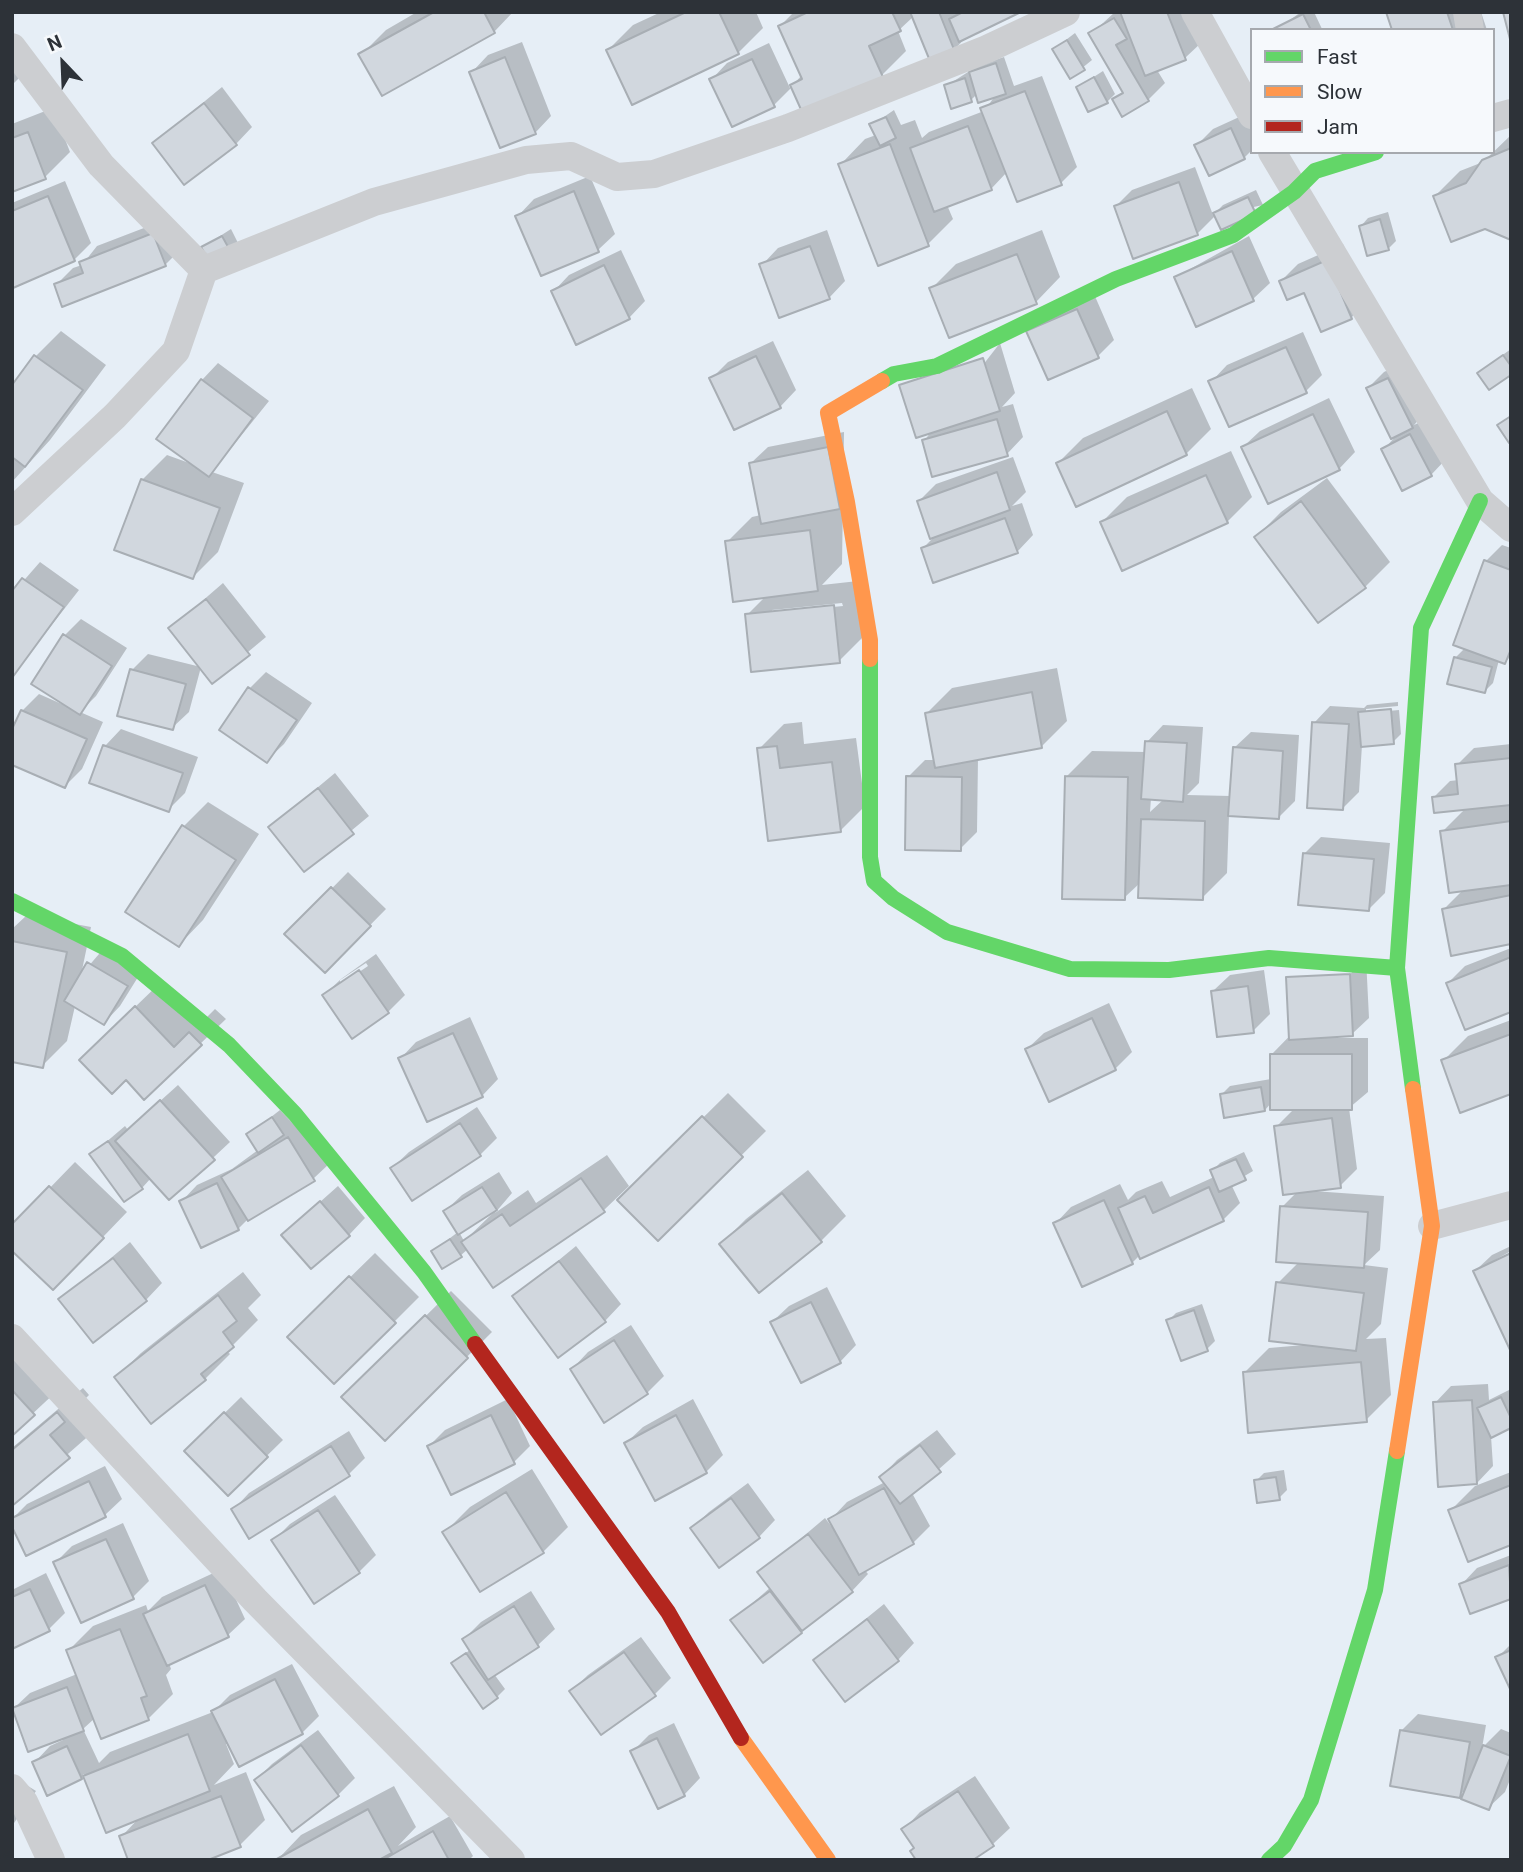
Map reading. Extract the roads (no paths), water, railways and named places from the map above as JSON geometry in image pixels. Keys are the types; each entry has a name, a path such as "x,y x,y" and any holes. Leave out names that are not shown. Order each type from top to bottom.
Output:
{"street":[{"path":"12,512 115,416 176,351 204,270 374,202 526,160 571,156 617,177 654,174 801,123 987,49 1066,12"},
{"path":"1195,12 1250,111"},
{"path":"12,47 101,165 204,270"},
{"path":"1273,154 1480,501 1511,528"},
{"path":"1370,154 1315,171 1294,192 1233,235 1116,279 937,366 894,374 828,414 847,502 870,640 870,857 874,881 893,898 947,932 1070,969 1169,970 1269,958 1397,968"},
{"path":"1269,1860 1284,1846 1311,1800 1375,1590 1432,1226 1397,968 1421,628 1480,501"},
{"path":"12,901 122,956 229,1045 295,1114 424,1272 668,1612 732,1726 828,1860"},
{"path":"1432,1226 1511,1205"},
{"path":"12,1338 255,1600 511,1860"},
{"path":"12,1788 24,1802 51,1860"}]}
